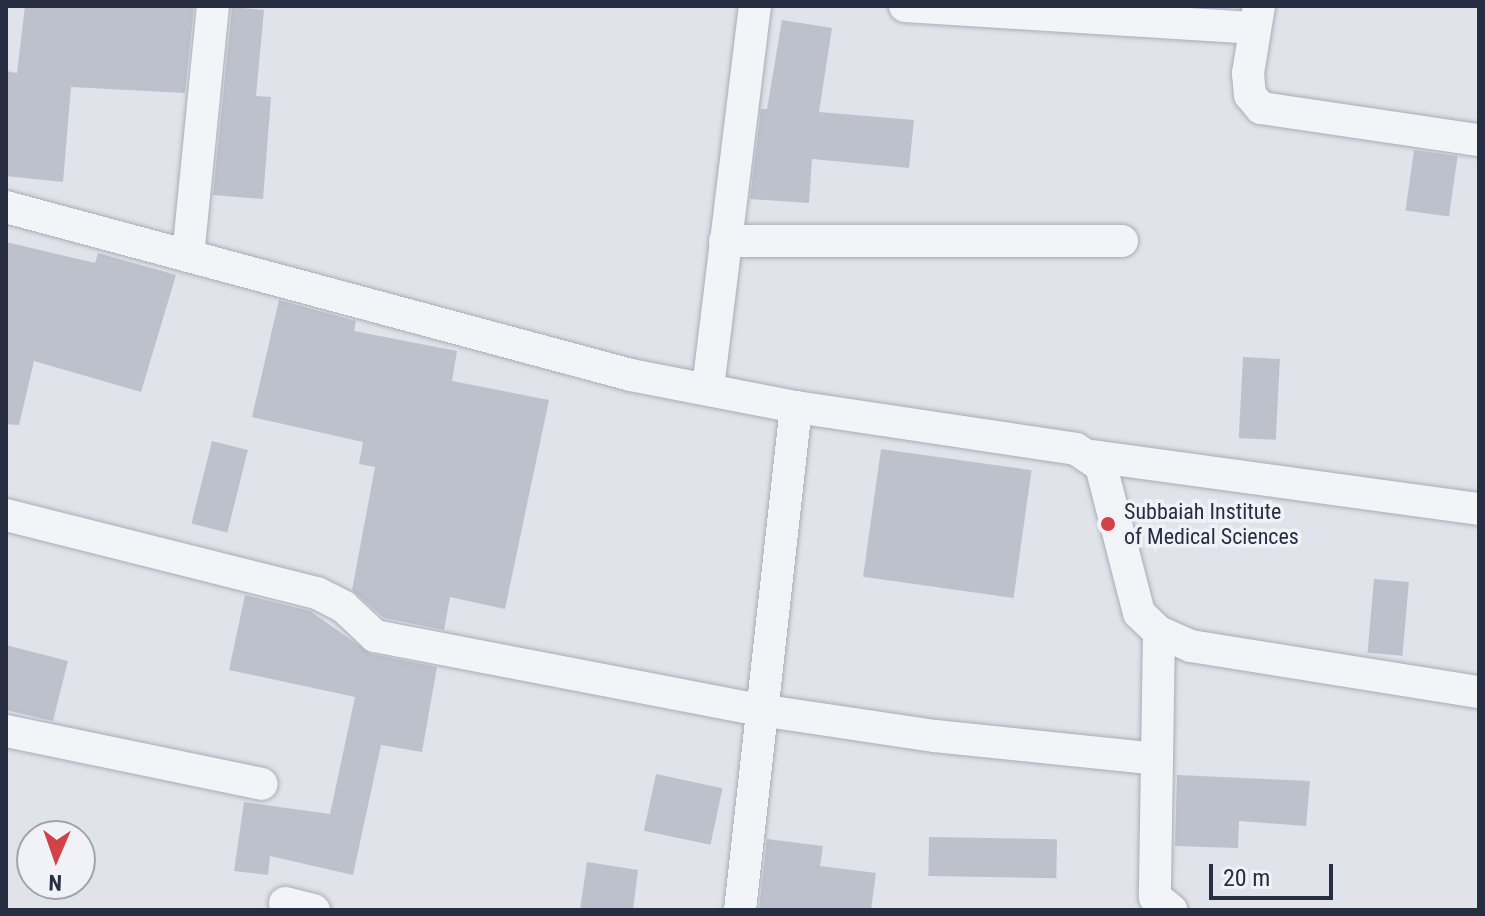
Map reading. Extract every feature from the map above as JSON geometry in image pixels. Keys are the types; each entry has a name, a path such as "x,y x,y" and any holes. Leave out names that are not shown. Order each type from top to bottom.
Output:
{"street":[{"path":"188,256 213,6"},
{"path":"708,388 755,6"},
{"path":"905,6 1255,17 1250,95 1261,108 1479,140"},
{"path":"6,207 631,375 796,407 1076,449 1092,456 1479,509"},
{"path":"725,241 1122,241"},
{"path":"740,910 796,407"},
{"path":"1092,456 1101,466 1139,613 1159,632 1191,646 1479,692"},
{"path":"6,515 317,593 344,607 375,636 760,710 935,736 1157,759"},
{"path":"1159,632 1155,897 1171,910"},
{"path":"6,731 262,784"}],"building":[{"path":"25,6 194,6 185,93 71,87 63,182 6,176 6,71 17,73"},
{"path":"232,7 264,10 256,96 271,97 263,199 213,195"},
{"path":"782,20 832,28 819,112 914,120 909,168 812,159 809,203 750,199 761,109 767,109"},
{"path":"1414,150 1458,156 1449,217 1406,210"},
{"path":"6,242 95,263 98,253 176,275 141,392 34,361 19,425 6,424"},
{"path":"279,300 356,321 354,331 457,351 452,381 549,400 505,609 450,597 444,630 384,618 352,590 375,467 359,464 363,442 252,417"},
{"path":"1243,357 1280,359 1276,440 1239,438"},
{"path":"212,441 248,450 227,532 191,523"},
{"path":"881,449 1032,470 1014,598 863,577"},
{"path":"1374,579 1409,582 1402,656 1368,653"},
{"path":"245,595 310,611 371,654 437,667 422,752 381,745 353,875 270,856 268,875 234,871 244,802 330,814 355,697 229,670"},
{"path":"6,645 68,661 53,721 6,710"},
{"path":"656,774 723,788 710,845 644,831"},
{"path":"1177,775 1310,781 1306,826 1239,821 1238,848 1175,846"},
{"path":"929,837 1057,839 1056,878 928,876"},
{"path":"767,839 823,846 820,866 876,873 871,910 759,910"},
{"path":"587,862 638,870 633,910 580,910"}],"place":[{"name":"Subbaiah Institute of Medical Sciences","path":"1108,524"}]}
